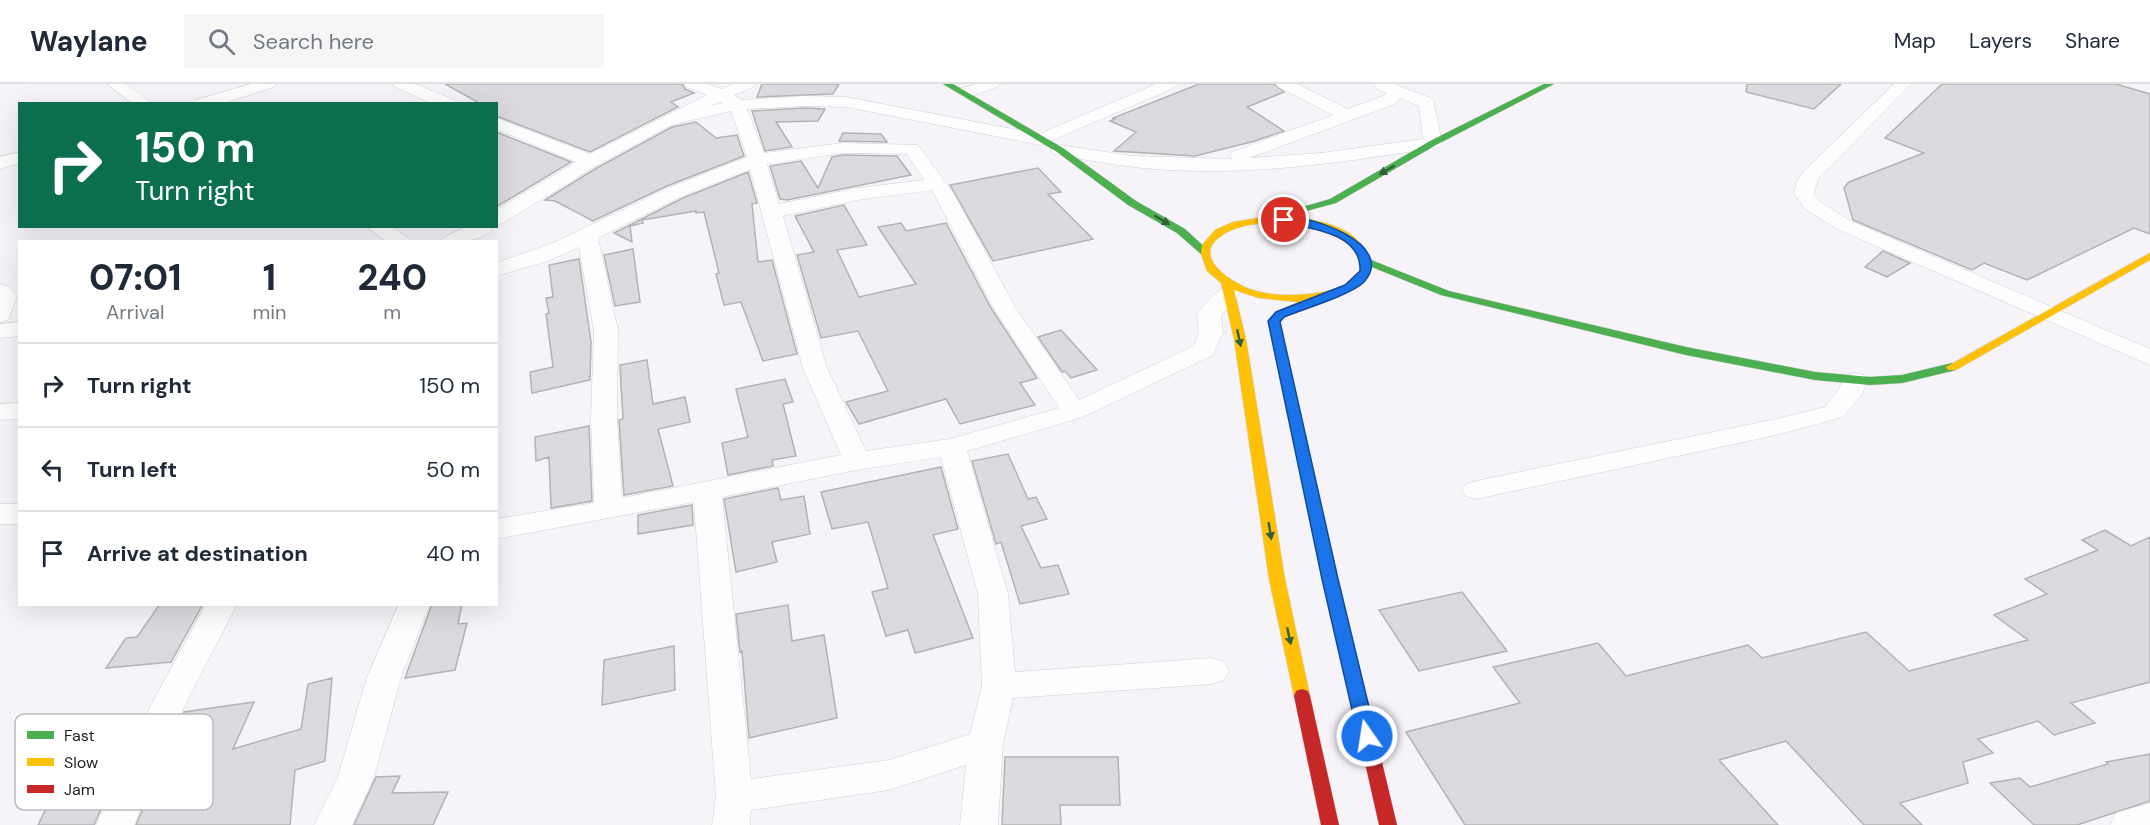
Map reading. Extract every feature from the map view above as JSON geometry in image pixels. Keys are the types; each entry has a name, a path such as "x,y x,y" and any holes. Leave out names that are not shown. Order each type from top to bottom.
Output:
{"street":[{"path":"115,84 142,102"},
{"path":"209,102 268,84"},
{"path":"401,84 444,102"},
{"path":"692,84 721,94 737,105 758,160 815,368 857,461"},
{"path":"498,218 589,160 721,94 747,84"},
{"path":"947,84 1060,150 1132,203 1181,231 1205,252 1211,267 1227,287 1240,339 1277,579 1330,825"},
{"path":"965,93 992,84"},
{"path":"669,120 737,105 804,101 846,102 1041,140 1170,84"},
{"path":"1284,84 1348,116"},
{"path":"1211,218 1246,222 1264,220 1333,201 1432,143 1550,84"},
{"path":"1903,84 1810,176 1804,194 1812,205 1844,225 2150,358"},
{"path":"1218,164 1389,100 1389,87 1427,103 1432,143"},
{"path":"1390,183 1417,164 1564,87"},
{"path":"498,124 589,160"},
{"path":"1060,150 1131,162 1171,165 1332,158 1432,143"},
{"path":"498,270 524,264 587,237 663,197 758,160 843,148 912,149 936,184 1004,306 1074,412"},
{"path":"0,163 18,158"},
{"path":"1096,177 1164,205"},
{"path":"772,212 857,194 936,184"},
{"path":"1264,220 1304,222 1323,227 1346,238 1364,257 1445,293"},
{"path":"1205,252 1208,242 1217,234 1246,222"},
{"path":"1357,227 1365,271 1359,280 1349,287 1318,297 1280,314 1274,321 1330,579 1388,825"},
{"path":"379,228 400,240"},
{"path":"454,240 481,228"},
{"path":"587,237 606,331 604,418 609,510"},
{"path":"1399,290 1445,293 1686,351 1815,376 1855,380 1902,379 1949,369 2150,256"},
{"path":"498,529 609,510 857,461 952,447 1074,412 1205,350 1211,332 1209,315 1227,287"},
{"path":"1227,287 1269,296 1299,299 1318,297"},
{"path":"1349,287 1369,288"},
{"path":"0,291 6,296 0,315"},
{"path":"0,331 18,329"},
{"path":"1476,490 1764,430 1834,412 1849,394 1855,380"},
{"path":"0,412 18,411"},
{"path":"952,447 993,594 999,686 985,744 979,825"},
{"path":"707,491 732,811 889,775 985,744"},
{"path":"0,514 18,514"},
{"path":"164,714 221,606"},
{"path":"333,825 356,777 384,677 414,606"},
{"path":"999,686 1212,671"},
{"path":"115,825 122,810"},
{"path":"2129,825 2150,819"}],"building":[{"path":"445,84 682,84 685,89 694,93 671,102 678,107 590,152 498,117 498,102 477,102"},
{"path":"762,84 839,84 833,94 757,97"},
{"path":"1199,84 1274,84 1284,92 1247,107 1284,131 1195,156 1114,151 1136,132 1110,121 1115,119 1113,118"},
{"path":"1747,84 1841,84 1814,109 1746,92"},
{"path":"1942,84 2116,84 2150,94 2150,234 2134,228 2027,280 1984,263 1972,270 1853,220 1844,188 1849,182 1924,153 1885,138"},
{"path":"825,109 818,121 776,122 792,147 765,151 752,111"},
{"path":"696,122 716,138 737,135 744,156 667,186 593,221 555,201 545,200 595,169 672,127"},
{"path":"498,133 571,162 498,206"},
{"path":"843,133 881,134 887,142 839,141"},
{"path":"843,155 897,156 911,175 787,200 780,199 770,166 801,161 818,188 832,157"},
{"path":"1038,168 1061,192 1048,194 1093,239 993,261 950,185"},
{"path":"748,172 757,203 752,204 758,262 772,260 797,354 763,361 741,302 724,305 716,274 719,273 704,212 696,213 696,211 642,220 643,223 630,226 632,242 614,233 683,198"},
{"path":"844,205 867,245 837,250 859,297 916,284 878,227 901,223 906,231 946,223 991,308 1037,378 1020,383 1035,405 960,424 946,399 859,424 846,402 888,391 858,331 821,338 797,255 814,252 795,216"},
{"path":"633,249 640,302 615,306 604,255"},
{"path":"1883,251 1910,263 1887,277 1865,267"},
{"path":"579,259 591,342 590,380 532,393 530,372 553,367 546,314 549,313 546,298 553,297 549,265"},
{"path":"1061,330 1097,370 1071,378 1065,371 1062,372 1038,337"},
{"path":"647,360 653,404 685,397 690,422 658,429 673,486 624,495 619,420 623,419 620,365"},
{"path":"785,379 793,402 783,404 796,456 772,460 773,466 728,475 722,443 748,437 736,389"},
{"path":"589,426 592,501 551,508 549,457 536,461 535,437"},
{"path":"1008,454 1028,499 1036,497 1047,519 1021,526 1041,568 1058,565 1069,594 1020,604 1001,542 996,544 972,461"},
{"path":"941,467 958,529 933,535 973,638 915,653 908,630 886,636 872,592 888,588 868,522 832,529 821,492"},
{"path":"778,488 781,500 804,496 810,534 772,542 777,562 736,572 724,499"},
{"path":"692,505 693,525 638,534 638,515"},
{"path":"2105,530 2131,546 2150,537 2150,682 2071,703 2095,723 2054,735 2038,721 1978,739 1993,753 1963,762 1968,783 1900,803 1922,825 1864,825 1786,741 1719,760 1778,825 1465,825 1406,732 1520,703 1493,667 1598,643 1626,676 1748,645 1762,658 1866,632 1909,671 2028,640 1994,615 2047,594 2025,579 2098,550 2082,540"},
{"path":"1462,592 1507,651 1419,671 1379,610"},
{"path":"788,605 792,641 824,635 837,718 749,738 742,651 740,652 736,614"},
{"path":"159,606 202,606 171,662 106,668 126,638 137,637"},
{"path":"431,606 462,606 458,624 467,623 455,670 405,678"},
{"path":"674,646 675,690 602,705 604,660"},
{"path":"332,678 325,761 295,770 290,825 136,825 142,810 213,810 213,714 183,714 184,712 254,702 233,749 301,729 308,684"},
{"path":"2150,754 2150,801 2077,825 2034,825 1990,783 2020,778 2030,787 2108,764 2106,762"},
{"path":"1005,757 1118,757 1120,805 1060,805 1061,825 1002,825"},
{"path":"400,776 392,793 448,792 433,825 354,825 376,777"},
{"path":"46,810 101,810 94,825 38,825"}],"traffic: fast":[{"path":"947,84 1060,150 1132,203 1181,231 1205,252"},
{"path":"1280,215 1333,201 1433,143 1550,84"},
{"path":"1366,261 1445,293 1686,351 1815,376 1870,381 1902,379 1952,367"}],"traffic: slow":[{"path":"1264,220 1303,222 1330,228 1342,234 1353,241 1363,254 1366,264 1363,274 1350,287 1340,291 1299,298 1259,295 1223,280 1207,261 1207,245 1219,232 1228,228 1264,220"},
{"path":"1952,367 2150,256"},
{"path":"1226,281 1240,339 1277,579 1302,696"},
{"path":"1318,297 1280,314 1274,321 1323,545"}],"traffic: jam":[{"path":"1323,545 1388,825"},
{"path":"1302,696 1330,825"}],"route":[{"path":"1284,220 1304,222 1339,234 1353,242 1366,261 1365,271 1359,280 1349,287 1335,294 1318,297 1280,314 1274,321 1367,736"}]}
